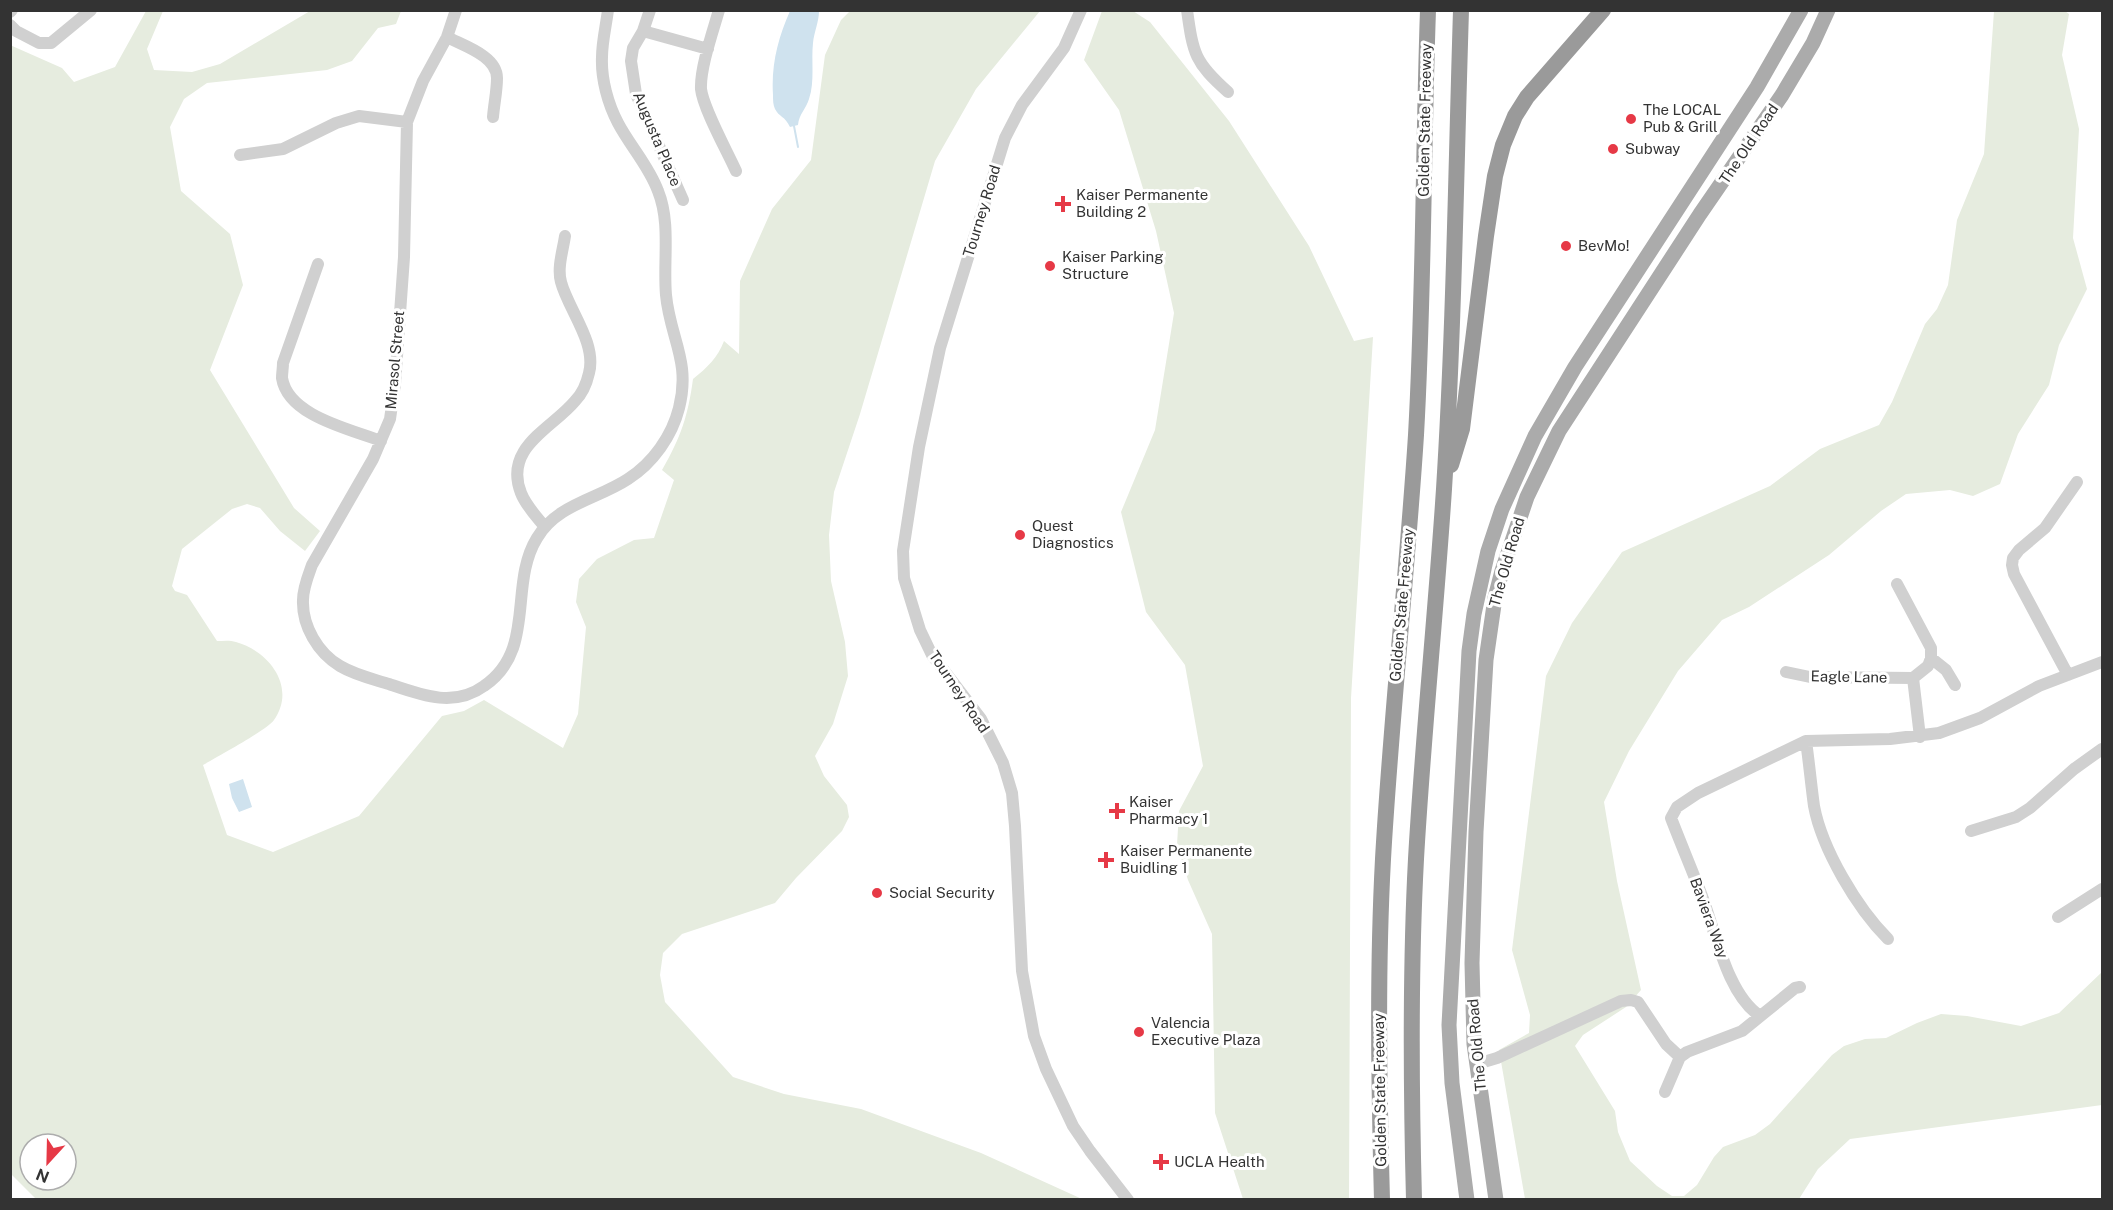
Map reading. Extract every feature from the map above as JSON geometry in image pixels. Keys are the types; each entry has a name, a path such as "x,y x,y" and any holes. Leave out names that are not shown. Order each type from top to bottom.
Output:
{"highway":[{"path":"1421,10 1426,78"},
{"name":"Golden State Freeway","path":"1382,1200 1378,1052 1380,921 1390,754 1417,416 1428,10"},
{"path":"1414,1200 1411,1064 1413,923 1422,768 1444,488 1450,372 1461,10"},
{"path":"1444,488 1462,429 1486,236 1495,176 1503,146 1515,116 1527,97 1603,10"}],"main road":[{"path":"1791,27 1795,10"},
{"name":"The Old Road","path":"1467,1200 1452,1083 1449,1025 1467,674 1474,614 1488,551 1517,473 1547,414 1757,87 1801,10"},
{"name":"The Old Road","path":"1496,1200 1477,1064 1472,1002 1472,931 1486,660 1495,598 1510,543 1535,479 1559,431 1700,214 1782,95 1813,43 1828,10"}],"street":[{"path":"10,25 16,31 39,43 51,43 91,10"},
{"name":"Mirasol Street","path":"456,10 447,37 423,81 407,122 404,257 395,384 390,419 373,459 312,565 306,581 303,600 310,633 321,651 339,666 424,697 445,699 463,696 483,687 497,676 515,645 524,569 536,539 545,526"},
{"path":"565,236 560,279 586,340 590,370 577,400 537,433 520,461 517,476 520,493 545,526 556,516 582,500 627,480 647,464 673,428 683,390 683,364 666,296 664,213 658,190 618,123 606,93 602,58 608,10"},
{"name":"Augusta Place","path":"650,10 643,31 633,48 631,61 636,94 683,200"},
{"path":"718,10 701,87 704,101 736,171"},
{"name":"Tourney Road","path":"1081,10 1064,48 1027,98 1005,138 940,348 919,447 903,551 904,578 920,630 932,655 981,719 1004,763 1012,793 1015,826 1022,971 1038,1046 1046,1069 1073,1126 1128,1200"},
{"path":"1187,10 1192,47 1206,73 1228,92"},
{"path":"643,31 708,49"},
{"path":"447,37 482,55 492,63 497,77 493,117"},
{"path":"240,155 283,149 336,123 358,116 407,122"},
{"path":"644,165 663,154"},
{"path":"318,264 283,363 282,378 288,392 302,409 381,441"},
{"path":"2068,675 2014,574 2012,565 2013,558 2019,550 2045,528 2077,482"},
{"path":"1897,584 1931,648 1928,666 1913,678 1920,737"},
{"path":"1931,658 1946,670 1955,685"},
{"path":"1888,939 1871,922 1823,838 1814,806 1806,741 1920,737 1958,728 2039,686 2103,662"},
{"name":"Eagle Lane","path":"1786,672 1810,677 1913,678"},
{"name":"Baviera Way","path":"1760,1016 1752,1011 1742,999 1731,979 1702,896 1671,818 1672,812 1707,788 1806,741"},
{"path":"1971,831 2016,817 2030,808 2074,769 2103,749"},
{"path":"2058,917 2103,889"},
{"path":"1665,1092 1680,1057 1695,1048 1742,1031 1795,988 1800,987"},
{"path":"1477,1064 1497,1058 1621,1001 1631,1000 1638,1002 1666,1044 1680,1057"}],"shaded area":[{"path":"851,10 1040,11 976,89 935,161 860,414 834,492 829,535 831,581 845,642 848,676 833,724 815,756 824,776 847,805 849,817 842,831 775,903 682,934 663,953 660,975 665,1002 733,1077 784,1094 861,1109 981,1153 1082,1199 37,1200 29,1192 78,1192 78,1132 18,1132 18,1181 11,1174 10,45 62,68 74,82 115,67 146,11 163,11 147,49 154,70 192,72 220,64 310,11 401,11 396,24 378,28 352,61 327,70 207,83 184,99 170,127 181,191 230,234 243,285 210,370 294,508 320,531 305,551 280,531 260,508 247,504 232,509 182,549 172,586 175,591 187,595 217,641 236,642 259,653 269,662 281,683 280,708 274,720 252,737 203,765 227,835 273,852 359,816 442,716 464,711 484,700 563,748 578,714 586,627 576,602 579,579 597,559 634,540 654,538 674,480 662,470 683,426 693,379 712,362 724,341 739,354 740,281 772,209 811,160 825,55 841,20"},
{"path":"1102,11 1133,11 1150,22 1229,121 1309,246 1354,341 1373,337 1351,698 1349,1199 1243,1199 1215,1113 1212,934 1188,880 1177,845 1179,811 1203,766 1185,665 1146,612 1121,512 1155,430 1174,313 1156,231 1119,110 1084,60"},
{"path":"1994,11 2065,11 2069,14 2062,55 2079,129 2073,238 2087,289 2059,345 2049,385 2018,434 2000,484 1973,496 1950,490 1906,494 1881,511 1829,555 1749,607 1722,620 1678,671 1629,751 1604,802 1617,881 1641,990 1626,1007 1583,1035 1575,1046 1615,1111 1618,1132 1630,1161 1657,1186 1672,1196 1684,1196 1697,1185 1723,1147 1755,1135 1770,1124 1832,1055 1844,1046 1865,1039 1886,1038 1941,1014 1967,1016 2021,1026 2059,1013 2102,972 2102,1105 1850,1139 1818,1169 1799,1199 1525,1199 1499,1050 1529,1033 1530,1015 1512,950 1546,676 1572,623 1622,552 1770,486 1820,449 1879,425 1892,402 1925,324 1937,309 1948,285 1957,220 1984,154"}],"water":[{"path":"790,11 819,11 813,43 811,92 798,125 790,127 774,107 773,73 776,52"},
{"path":"243,779 252,807 239,812 232,798 229,784"}],"waterway":[{"path":"794,126 798,147"}],"place":[{"name":"The LOCAL Pub & Grill","path":"1631,119"},
{"name":"Subway","path":"1613,149"},
{"name":"Kaiser Permanente Building 2","path":"1063,204"},
{"name":"BevMo!","path":"1566,246"},
{"name":"Kaiser Parking Structure","path":"1050,266"},
{"name":"Quest Diagnostics","path":"1020,535"},
{"name":"Kaiser Pharmacy 1","path":"1117,811"},
{"name":"Kaiser Permanente Buidling 1","path":"1106,860"},
{"name":"Social Security","path":"877,893"},
{"name":"Valencia Executive Plaza","path":"1139,1032"},
{"name":"UCLA Health","path":"1161,1162"}]}
